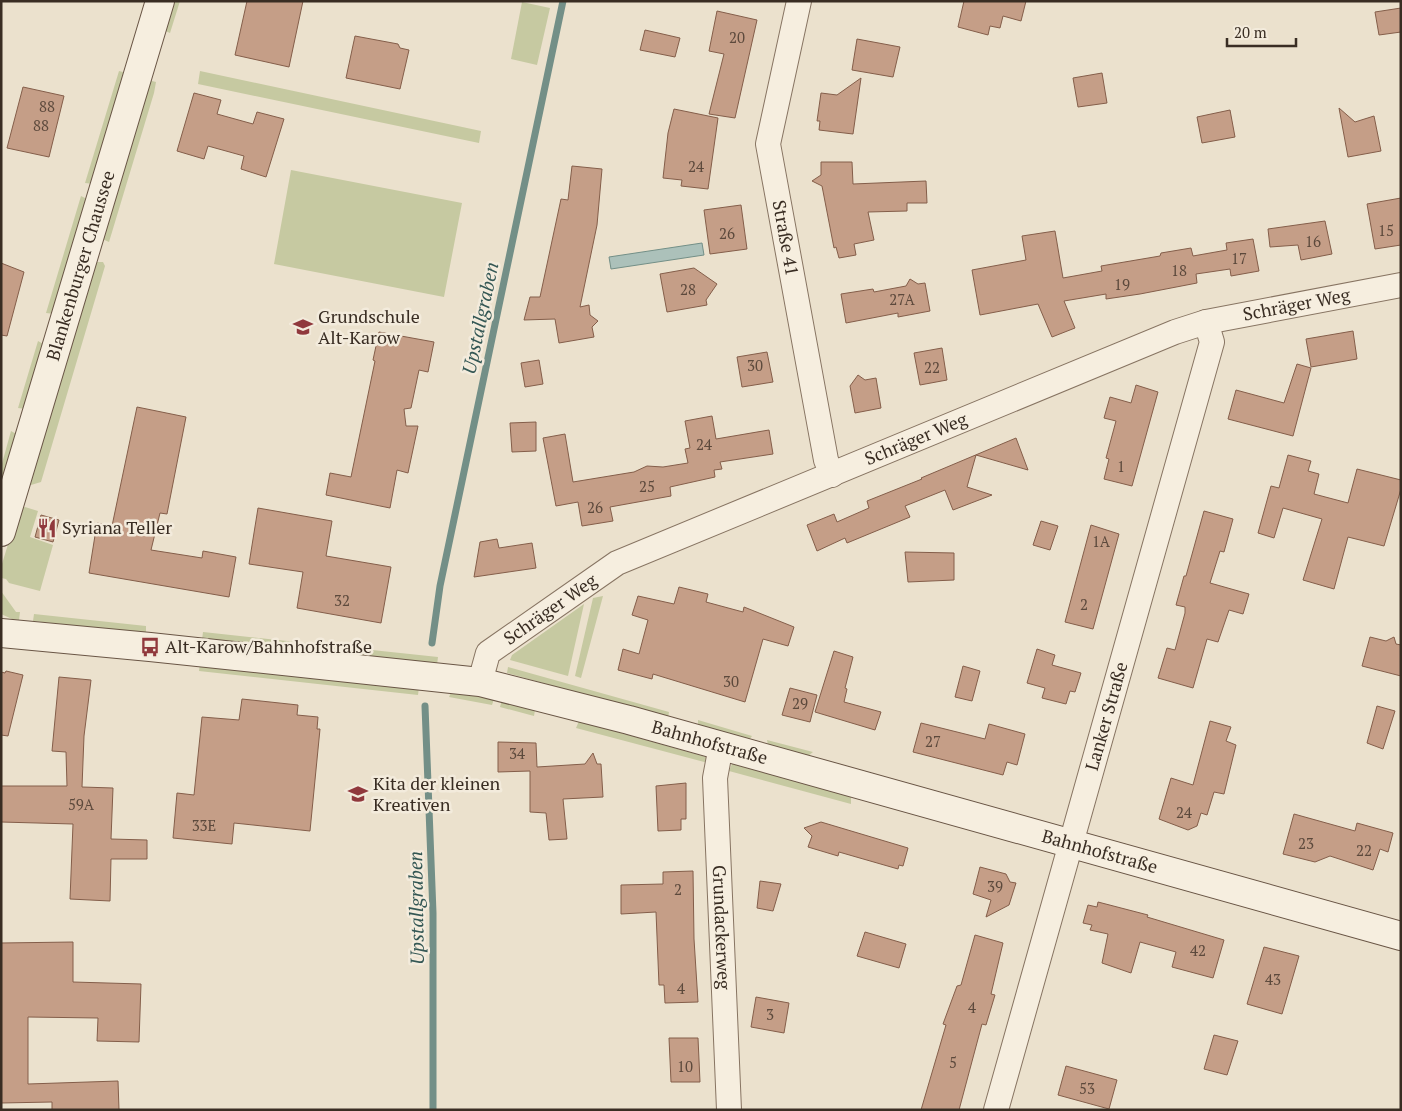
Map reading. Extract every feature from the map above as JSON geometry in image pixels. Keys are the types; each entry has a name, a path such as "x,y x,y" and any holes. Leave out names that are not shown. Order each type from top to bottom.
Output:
{"main road":[{"name":"Blankenburger Chaussee","path":"1,532 160,1"},
{"name":"Bahnhofstraße","path":"1,634 150,647 480,682 721,746 1401,936"}],"street":[{"name":"Straße 41","path":"799,1 768,144 826,460 832,475"},
{"name":"Schräger Weg","path":"480,682 488,652 617,563 1175,332 1206,322 1401,285"},
{"name":"Lanker Straße","path":"996,1110 1212,342 1206,322"},
{"name":"Grundackerweg","path":"721,746 715,778 729,1110"}],"green space":[{"path":"172,1 180,1 170,33 163,30"},
{"path":"522,2 550,8 537,65 511,59"},
{"path":"119,71 127,73 94,184 85,183"},
{"path":"200,71 481,131 479,143 198,84"},
{"path":"148,80 156,82 154,93 109,242 100,238"},
{"path":"291,170 462,203 444,297 274,264"},
{"path":"81,196 89,200 55,314 46,313"},
{"path":"93,262 103,262 105,266 41,482 31,485 28,478"},
{"path":"38,341 45,345 26,409 18,408"},
{"path":"11,431 18,435 1,486 1,467"},
{"path":"25,507 38,511 30,537 53,545 40,591 9,583 6,579 1,578 1,567 19,509"},
{"path":"1,591 16,612 20,612 19,620 1,614"},
{"path":"603,596 581,678 575,676 593,598"},
{"path":"584,604 568,676 510,660 512,655"},
{"path":"34,614 146,626 146,633 33,621"},
{"path":"203,632 438,657 437,665 202,640"},
{"path":"200,663 419,687 418,695 199,671"},
{"path":"508,667 669,712 668,718 507,673"},
{"path":"452,690 494,699 492,705 449,697"},
{"path":"502,700 535,710 534,716 500,707"},
{"path":"698,720 752,736 749,740 698,726"},
{"path":"579,721 706,757 708,763 576,728"},
{"path":"767,740 813,752 808,756 768,745"},
{"path":"732,764 851,797 851,804 729,771"}],"water":[{"path":"702,243 704,255 611,269 609,257"}],"building":[{"path":"247,1 303,1 289,67 235,55"},
{"path":"964,1 1026,1 1021,21 1003,16 1000,28 990,26 988,35 958,27"},
{"path":"1401,8 1401,32 1379,35 1375,12"},
{"path":"717,11 757,20 735,118 709,114 724,54 709,51"},
{"path":"645,30 680,38 675,57 640,50"},
{"path":"355,36 398,44 400,48 409,50 400,89 346,78"},
{"path":"857,39 900,47 893,77 852,70"},
{"path":"1102,73 1107,103 1078,107 1073,78"},
{"path":"861,78 853,134 819,130 820,121 817,121 821,93 837,95"},
{"path":"23,87 64,96 49,157 7,148"},
{"path":"194,93 221,100 217,114 253,124 257,112 284,119 266,177 241,169 244,156 208,146 204,159 177,151"},
{"path":"1339,108 1355,122 1374,116 1381,151 1348,157"},
{"path":"674,109 718,118 708,189 681,186 682,180 663,178 668,133"},
{"path":"1230,110 1235,137 1202,143 1197,117"},
{"path":"821,162 852,162 853,184 926,181 927,203 907,203 907,211 868,212 874,240 854,244 856,255 839,258 836,247 834,248 822,186 812,181 821,175"},
{"path":"572,166 602,169 597,225 580,307 589,305 590,315 598,321 592,327 594,337 559,343 555,319 524,320 530,297 540,297 561,199 568,200"},
{"path":"1401,198 1401,245 1375,249 1367,204"},
{"path":"741,205 747,249 710,254 704,210"},
{"path":"1325,221 1332,254 1301,260 1298,245 1270,247 1268,229"},
{"path":"1055,231 1063,278 1102,271 1101,266 1160,256 1161,253 1191,248 1193,256 1227,250 1226,243 1253,239 1259,271 1231,276 1230,269 1196,274 1197,283 1106,299 1106,294 1064,301 1075,328 1052,337 1038,304 980,315 972,270 1026,260 1022,236"},
{"path":"1,263 24,272 7,336 1,335"},
{"path":"694,268 717,284 706,300 707,305 667,312 660,274"},
{"path":"910,279 918,284 925,283 930,311 898,317 898,313 846,323 841,294 873,289 874,292 906,286"},
{"path":"1353,331 1357,359 1311,367 1306,339"},
{"path":"379,332 434,342 428,372 419,370 411,408 404,409 406,426 418,426 408,473 397,470 390,508 326,495 330,473 351,477 375,361 373,360"},
{"path":"942,348 947,380 920,385 914,353"},
{"path":"767,352 773,382 742,387 737,357"},
{"path":"539,360 543,384 525,387 521,363"},
{"path":"1297,364 1311,368 1293,436 1228,419 1236,390 1284,403"},
{"path":"858,375 865,380 876,378 881,408 855,413 850,386"},
{"path":"1136,385 1158,392 1132,486 1104,479 1109,459 1106,458 1116,421 1104,418 1110,397 1131,403"},
{"path":"137,407 186,417 167,514 160,513 151,550 202,558 203,551 236,557 229,597 89,573 97,523 112,526"},
{"path":"712,416 716,439 769,430 773,454 720,462 722,469 714,470 715,477 670,487 671,496 610,507 613,521 582,526 578,502 556,506 543,438 565,434 573,482 634,472 647,466 663,467 688,463 685,449 690,448 685,421"},
{"path":"536,422 536,451 512,452 510,423"},
{"path":"1016,438 1028,470 976,455 967,487 992,495 953,510 945,490 905,506 910,517 847,543 845,538 817,551 807,525 834,514 837,522 869,508 867,501"},
{"path":"1288,455 1311,461 1308,471 1319,474 1314,494 1348,503 1357,469 1401,480 1401,489 1384,546 1348,537 1334,589 1303,580 1322,519 1283,508 1274,538 1258,533 1271,486 1279,488"},
{"path":"258,508 332,521 326,556 391,567 381,623 297,608 303,572 249,564"},
{"path":"1204,511 1233,519 1224,552 1220,551 1210,583 1249,594 1243,614 1229,610 1218,642 1207,639 1193,688 1158,678 1167,648 1175,650 1185,613 1185,607 1176,605"},
{"name":"Syriana Teller","path":"41,515 59,520 53,542 35,537"},
{"path":"1041,521 1058,526 1050,550 1033,545"},
{"path":"1091,525 1119,534 1093,629 1065,622"},
{"path":"497,539 499,548 532,543 536,568 474,577 480,542"},
{"path":"905,552 954,553 954,580 908,582"},
{"path":"679,587 708,594 706,602 743,612 744,607 794,627 788,646 763,639 745,702 653,674 652,679 618,670 623,649 639,654 648,620 632,615 638,596 674,604"},
{"path":"1370,637 1386,641 1394,637 1396,644 1401,645 1401,676 1362,666"},
{"path":"1037,649 1055,655 1052,665 1081,673 1075,692 1070,691 1066,704 1042,698 1045,688 1027,683"},
{"path":"834,651 853,657 845,688 847,689 844,702 881,712 875,730 815,712"},
{"path":"963,666 980,671 972,701 955,697"},
{"path":"6,671 23,675 8,736 1,735 1,672 5,673"},
{"path":"59,677 91,680 84,736 82,787 113,788 111,839 147,840 147,859 111,859 110,901 70,899 73,824 1,822 1,786 67,786 66,752 52,751"},
{"path":"790,688 817,695 810,722 782,715"},
{"path":"242,699 298,705 297,715 318,717 317,729 320,729 310,831 234,823 232,844 173,838 177,793 194,795 202,717 239,720"},
{"path":"1377,706 1395,711 1383,749 1367,743"},
{"path":"1210,721 1231,727 1226,741 1236,745 1224,794 1214,792 1207,815 1201,813 1197,826 1188,830 1159,819 1171,778 1193,785"},
{"path":"921,723 985,739 989,724 1025,734 1017,765 1007,762 1003,775 913,752"},
{"path":"498,742 536,743 537,767 585,764 593,753 597,764 601,764 603,797 563,799 567,839 549,840 546,813 530,812 530,771 498,772"},
{"path":"686,783 686,819 681,819 681,830 658,831 656,786"},
{"path":"1294,814 1355,831 1357,823 1393,833 1388,852 1380,849 1373,870 1330,856 1315,862 1283,854"},
{"path":"821,822 908,848 903,866 899,865 898,869 839,852 838,856 808,847 812,836 804,828"},
{"path":"980,867 1006,874 1010,882 1016,883 1009,905 986,917 991,900 973,894"},
{"path":"693,871 694,939 698,1002 665,1003 664,985 659,985 656,912 621,914 621,885 663,884 663,872"},
{"path":"760,881 781,884 773,911 757,908"},
{"path":"1098,902 1148,915 1147,917 1224,940 1213,978 1172,967 1176,952 1140,942 1131,973 1102,963 1108,934 1090,930 1092,925 1083,923 1088,905 1097,907"},
{"path":"865,932 906,944 899,968 857,956"},
{"path":"975,935 1003,943 991,994 995,995 986,1025 982,1024 959,1110 921,1110 946,1025 943,1024 957,986 961,985"},
{"path":"73,942 73,982 141,984 139,1042 97,1041 98,1018 28,1017 28,1084 118,1081 119,1110 52,1110 52,1102 1,1103 1,943"},
{"path":"1264,947 1299,956 1282,1014 1247,1004"},
{"path":"756,997 789,1003 784,1033 751,1027"},
{"path":"1214,1035 1238,1041 1227,1075 1204,1069"},
{"path":"669,1038 698,1038 700,1082 671,1082"},
{"path":"1066,1066 1117,1080 1109,1109 1058,1095"}],"waterway":[{"name":"Upstallgraben","path":"432,643 440,586 563,1"},
{"name":"Upstallgraben","path":"425,706 433,913 433,1110"}],"place":[{"name":"Grundschule Alt-Karow","path":"303,327"},
{"name":"Syriana Teller","path":"47,528"},
{"name":"Alt-Karow/Bahnhofstraße","path":"150,647"},
{"name":"Kita der kleinen Kreativen","path":"358,794"}]}
